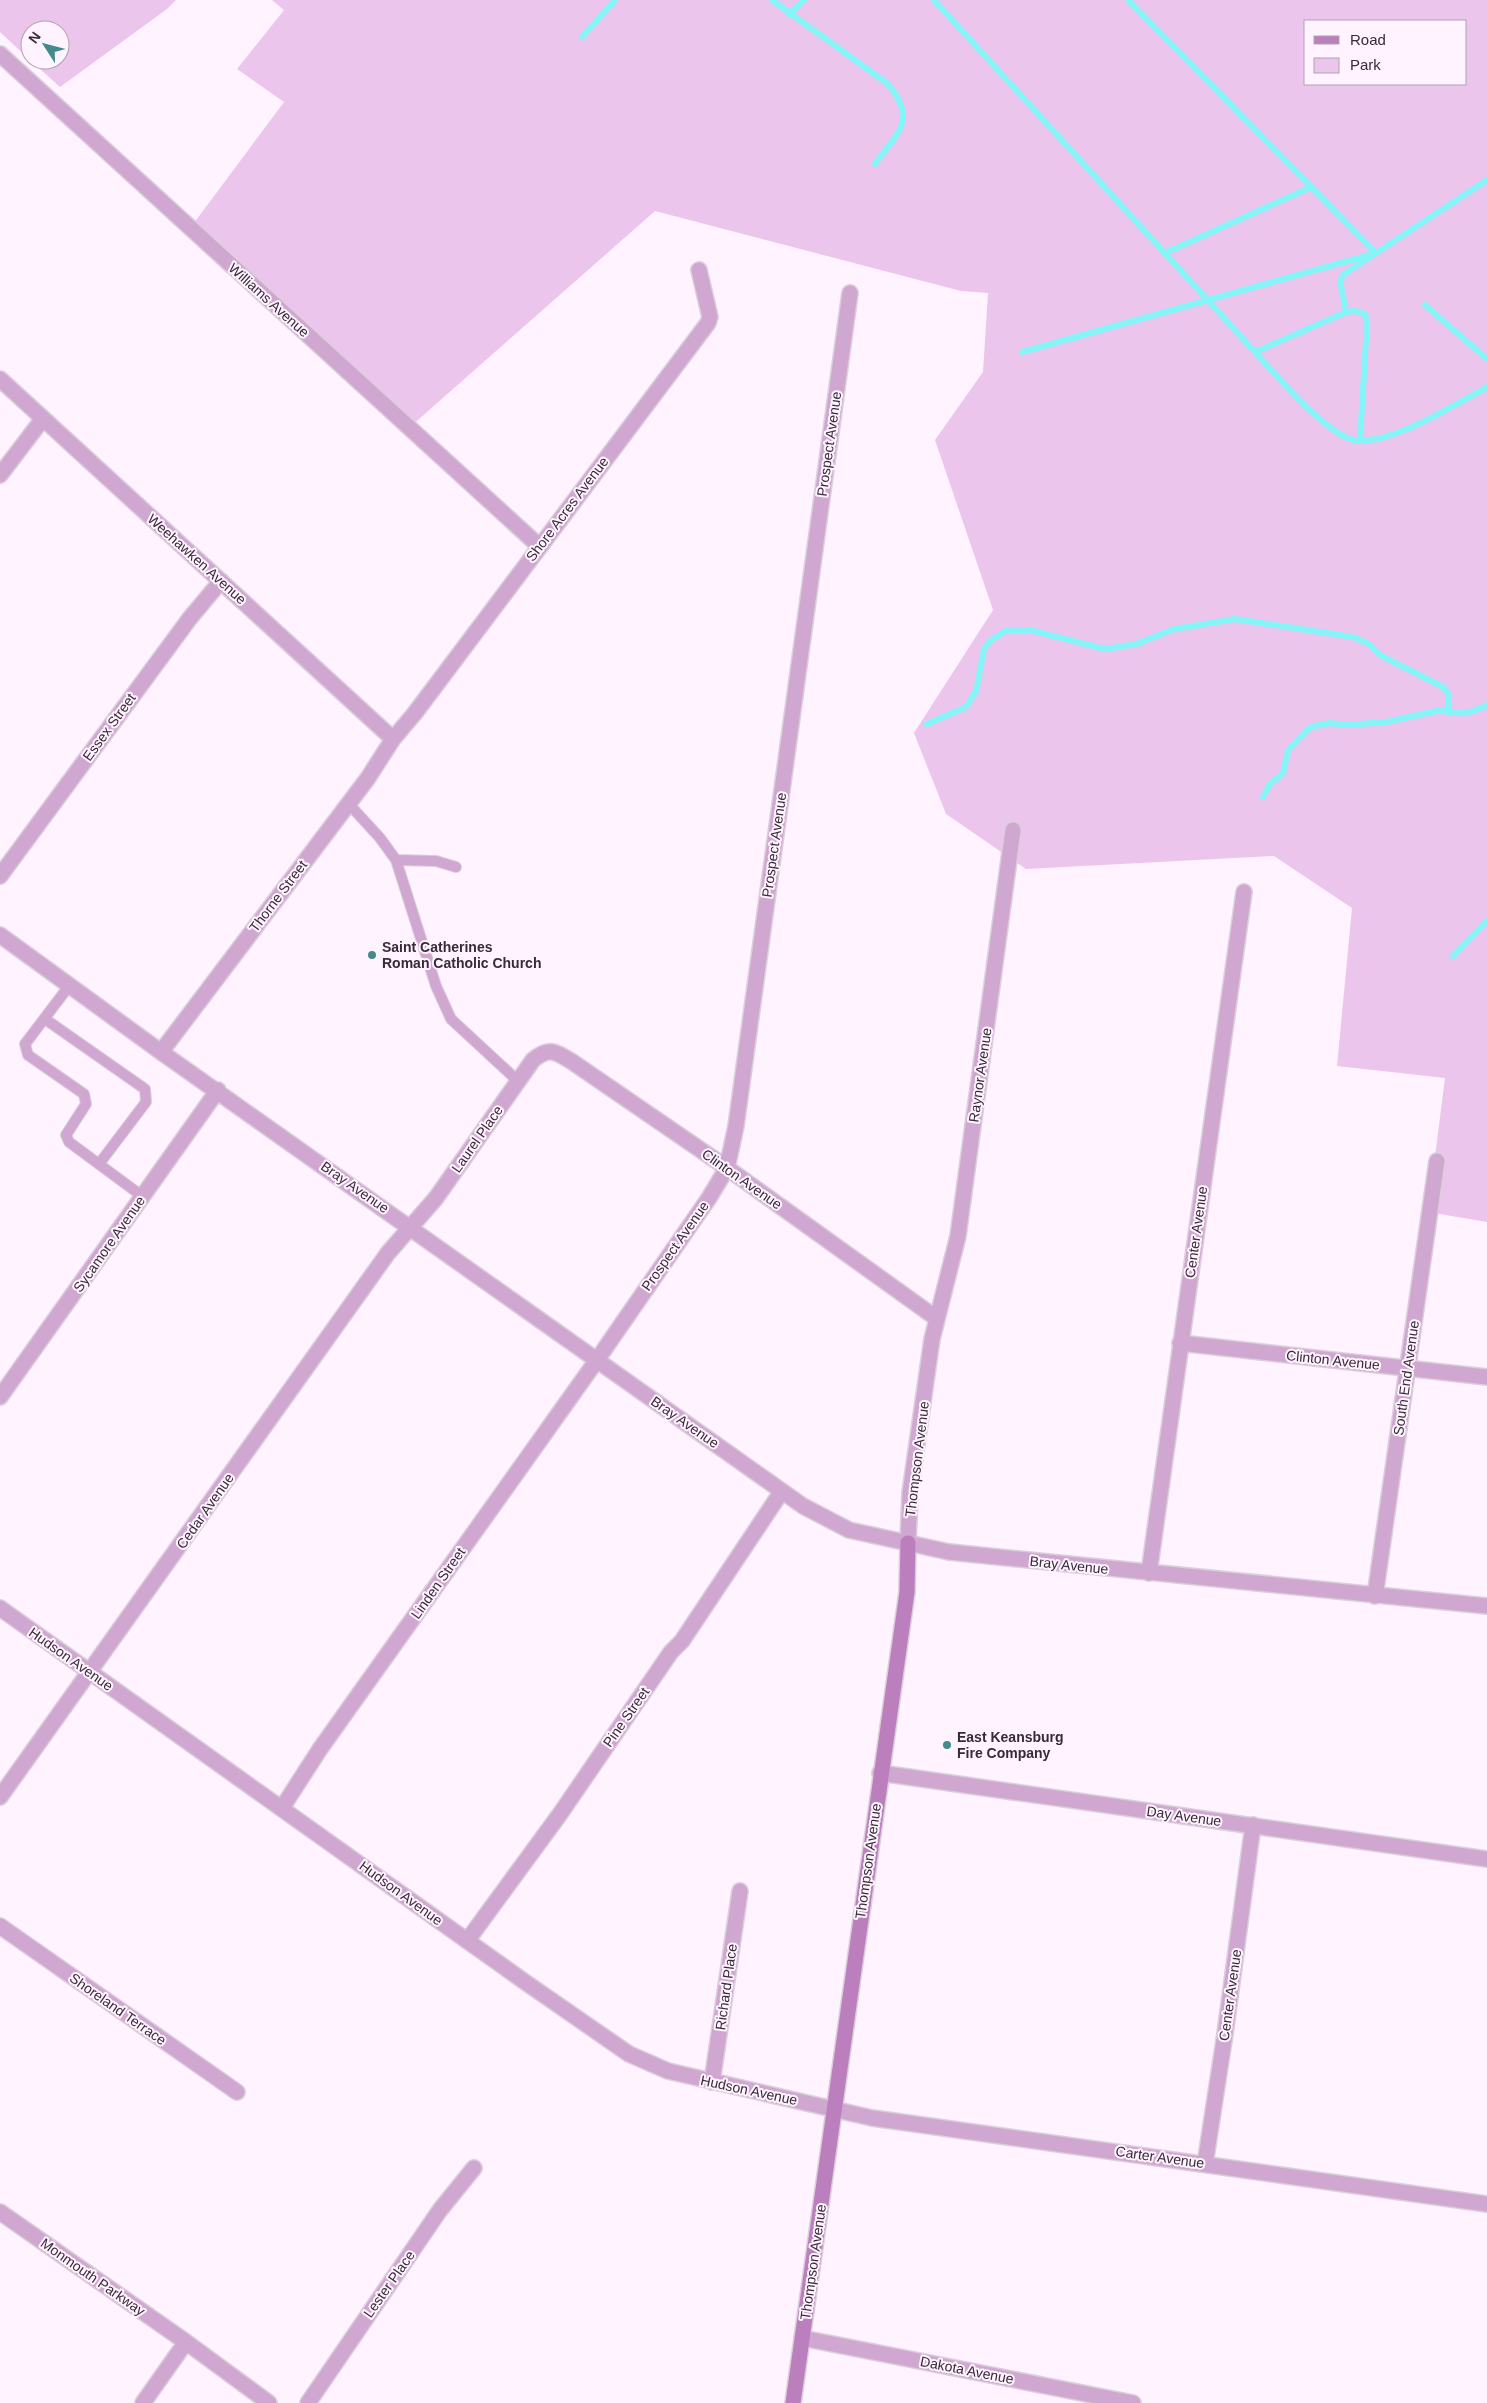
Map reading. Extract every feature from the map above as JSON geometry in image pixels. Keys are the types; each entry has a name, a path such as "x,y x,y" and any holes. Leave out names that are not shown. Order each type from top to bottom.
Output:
{"street":[{"name":"Williams Avenue","path":"0,54 539,546"},
{"name":"Shore Acres Avenue","path":"393,739 415,713 708,323 710,317 699,270"},
{"name":"Prospect Avenue","path":"597,1360 709,1198 727,1168 737,1117 850,293"},
{"name":"Weehawken Avenue","path":"0,379 42,420 393,739"},
{"path":"0,476 42,420"},
{"name":"Essex Street","path":"0,876 190,618 221,581"},
{"name":"Thorne Street","path":"161,1052 348,803 393,739"},
{"name":"Raynor Avenue","path":"936,1318 951,1271 958,1236 1014,830"},
{"name":"Center Avenue","path":"1149,1573 1244,892"},
{"name":"Bray Avenue","path":"0,935 161,1052 218,1090 782,1491 830,1522 849,1530 949,1552 1487,1606"},
{"name":"Clinton Avenue","path":"543,1052 554,1051 572,1061 727,1168 936,1318"},
{"name":"Laurel Place","path":"411,1227 436,1198 532,1060 543,1052"},
{"name":"Sycamore Avenue","path":"0,1397 218,1090"},
{"name":"South End Avenue","path":"1375,1596 1437,1161"},
{"name":"Cedar Avenue","path":"0,1797 388,1253 411,1227"},
{"name":"Thompson Avenue","path":"793,2403 880,1773 907,1592 910,1493 936,1318"},
{"name":"Clinton Avenue","path":"1180,1343 1487,1377"},
{"name":"Linden Street","path":"282,1808 320,1749 597,1360"},
{"name":"Pine Street","path":"467,1941 560,1814 672,1652 682,1641 782,1491"},
{"name":"Hudson Avenue","path":"0,1608 467,1941 630,2054 668,2071 834,2108"},
{"name":"Day Avenue","path":"880,1773 1487,1859"},
{"name":"Center Avenue","path":"1205,2164 1225,2034 1253,1825"},
{"name":"Richard Place","path":"712,2082 740,1891"},
{"name":"Shoreland Terrace","path":"0,1926 237,2092"},
{"name":"Carter Avenue","path":"834,2108 872,2118 1205,2164 1486,2200"},
{"name":"Lester Place","path":"308,2403 440,2210 474,2168"},
{"name":"Monmouth Parkway","path":"0,2212 186,2342 268,2403"},
{"name":"Dakota Avenue","path":"802,2338 1133,2403"},
{"path":"143,2403 186,2342"}],"lane":[{"path":"348,803 380,838 396,860 436,986 451,1019 518,1081"},
{"path":"396,860 436,862 456,868"},
{"path":"69,986 26,1044 28,1055 84,1094 86,1104 66,1135 69,1142 142,1196"},
{"path":"45,1019 145,1089 146,1102 99,1164"}],"green space":[{"path":"0,0 176,0 167,9 60,87 41,70 70,70 70,20 20,20 20,51 0,32"},
{"path":"272,0 1487,0 1487,1222 1428,1212 1445,1078 1337,1066 1352,908 1274,856 1026,869 946,814 914,733 993,610 935,440 983,372 988,293 961,291 655,211 410,427 191,227 284,102 237,69 284,10"}],"waterway":[{"path":"582,37 615,0"},
{"path":"772,0 888,84 897,97 902,107 903,117 901,126 875,164"},
{"path":"789,14 804,0"},
{"path":"934,0 1275,374 1316,416 1330,427 1343,436 1354,440 1385,437 1422,422 1487,387"},
{"path":"1022,352 1376,253 1128,0"},
{"path":"1346,312 1340,281 1344,274 1487,180"},
{"path":"1165,253 1311,187"},
{"path":"1425,305 1487,359"},
{"path":"1255,352 1346,312 1356,311 1365,314 1367,323 1360,440"},
{"path":"927,724 966,707 976,691 984,649 990,641 1007,630 1030,630 1105,649 1136,644 1174,629 1235,619 1353,637 1369,644 1380,655 1443,687 1448,693 1448,712 1468,712 1487,705"},
{"path":"1263,797 1269,785 1283,773 1288,750 1308,729 1314,726 1330,723 1346,725 1386,722 1441,710 1448,712"},
{"path":"1453,956 1487,921"}],"place":[{"name":"Saint Catherines Roman Catholic Church","path":"372,955"},
{"name":"East Keansburg Fire Company","path":"947,1745"}]}
